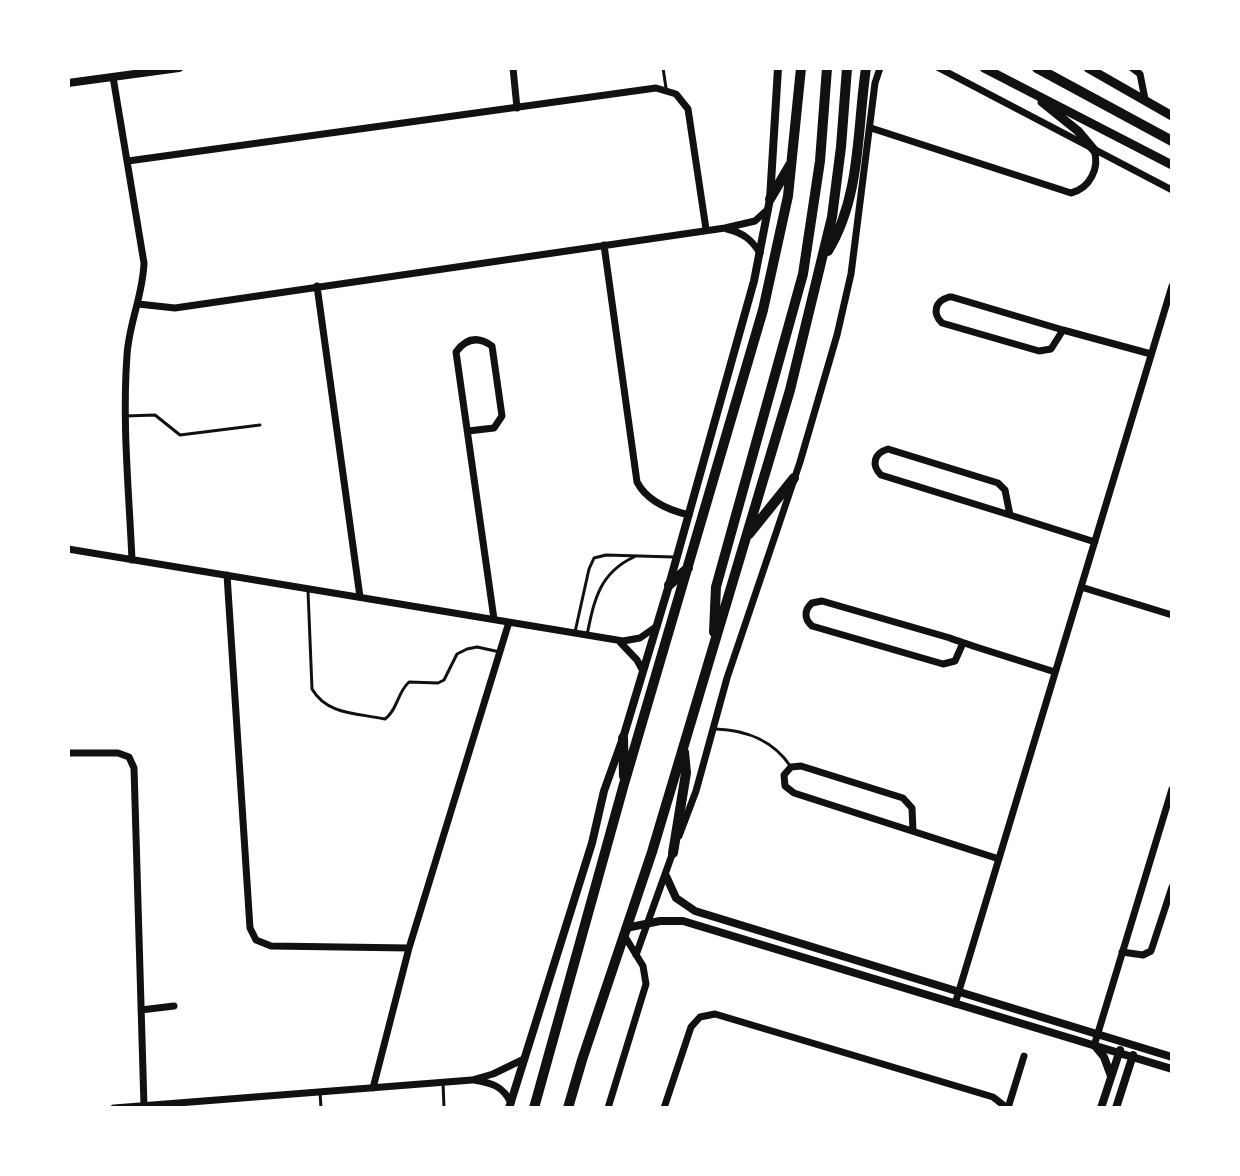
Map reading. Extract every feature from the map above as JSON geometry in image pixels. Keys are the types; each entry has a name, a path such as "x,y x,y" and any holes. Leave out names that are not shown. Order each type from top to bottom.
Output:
{"main road":[{"path":"715,642 716,587 803,274 818,174 827,68"},
{"path":"568,1108 684,747 790,390 825,256 841,147 847,68"},
{"path":"825,256 842,224 850,200 866,68"},
{"path":"984,68 1172,165"},
{"path":"1037,68 1172,141"},
{"path":"1088,68 1172,116"},
{"path":"534,1108 624,784 763,310 782,230 800,70"},
{"path":"1034,94 1078,131 1094,150"},
{"path":"768,205 791,164"},
{"path":"745,538 794,478"},
{"path":"669,585 690,567"},
{"path":"623,738 624,784"},
{"path":"673,853 686,773 684,747"},
{"path":"540,1092 542,1108"}],"street":[{"path":"68,83 179,68"},
{"path":"513,68 517,108"},
{"path":"510,1106 677,558 760,253 768,205 778,68"},
{"path":"636,955 696,791 727,678 794,478 837,335 851,274 875,83 880,68"},
{"path":"939,68 1172,190"},
{"path":"1132,68 1140,74 1145,99"},
{"path":"113,77 144,263 128,342 126,416 132,560"},
{"path":"128,161 656,88 683,100 688,109 706,229"},
{"path":"871,128 1071,193 1081,191 1089,184 1096,162 1094,150"},
{"path":"138,304 175,308 725,228 755,221 768,205"},
{"path":"725,228 742,233 760,253"},
{"path":"604,245 637,482 643,494 659,504 689,515"},
{"path":"317,286 360,597"},
{"path":"955,1004 1172,286"},
{"path":"1063,330 1054,347 1044,352 942,323 936,315 936,308 942,299 952,297 1151,354"},
{"path":"468,431 494,428 502,416 492,346 483,340 472,339 462,344 456,352 494,619"},
{"path":"1010,515 1005,490 998,483 888,449 875,459 875,466 881,475 1095,542"},
{"path":"68,549 617,640 640,638 657,626"},
{"path":"227,575 250,928 256,940 271,946 409,948"},
{"path":"1081,587 1172,615"},
{"path":"963,643 955,661 943,664 812,626 806,618 806,611 812,603 822,601 963,643 1055,672"},
{"path":"373,1088 409,948 509,622"},
{"path":"617,640 637,660 643,671"},
{"path":"68,753 118,753 129,757 134,768 144,1106"},
{"path":"913,831 912,808 903,798 801,766 791,767 784,779 790,792 999,859"},
{"path":"1094,1046 1172,789"},
{"path":"666,876 676,898 688,908 1172,1057"},
{"path":"1122,952 1143,955 1151,951 1172,887"},
{"path":"608,1108 646,984 643,966 625,931 677,920 1172,1069"},
{"path":"738,938 742,926"},
{"path":"141,1010 174,1006"},
{"path":"664,1108 691,1027 700,1017 715,1014 993,1097 1007,1108 1024,1056"},
{"path":"1101,1108 1123,1041"},
{"path":"1094,1046 1104,1057 1111,1078"},
{"path":"1116,1108 1136,1046"},
{"path":"114,1108 215,1104 252,1098 472,1080 524,1059"},
{"path":"472,1080 497,1085 507,1094 510,1106"}],"lane":[{"path":"663,68 666,90"},
{"path":"126,416 155,415 174,432 189,435 260,425"},
{"path":"575,633 594,558 637,555 677,558"},
{"path":"587,635 599,586 612,571 637,555"},
{"path":"307,587 312,689 318,701 328,708 385,719 394,712 402,688 409,682 438,683 444,680 457,654 477,647 500,652"},
{"path":"583,594 596,596"},
{"path":"712,728 752,735 771,745 791,767"},
{"path":"443,1082 444,1108"},
{"path":"320,1092 321,1108"},
{"path":"252,1098 253,1108"}]}
